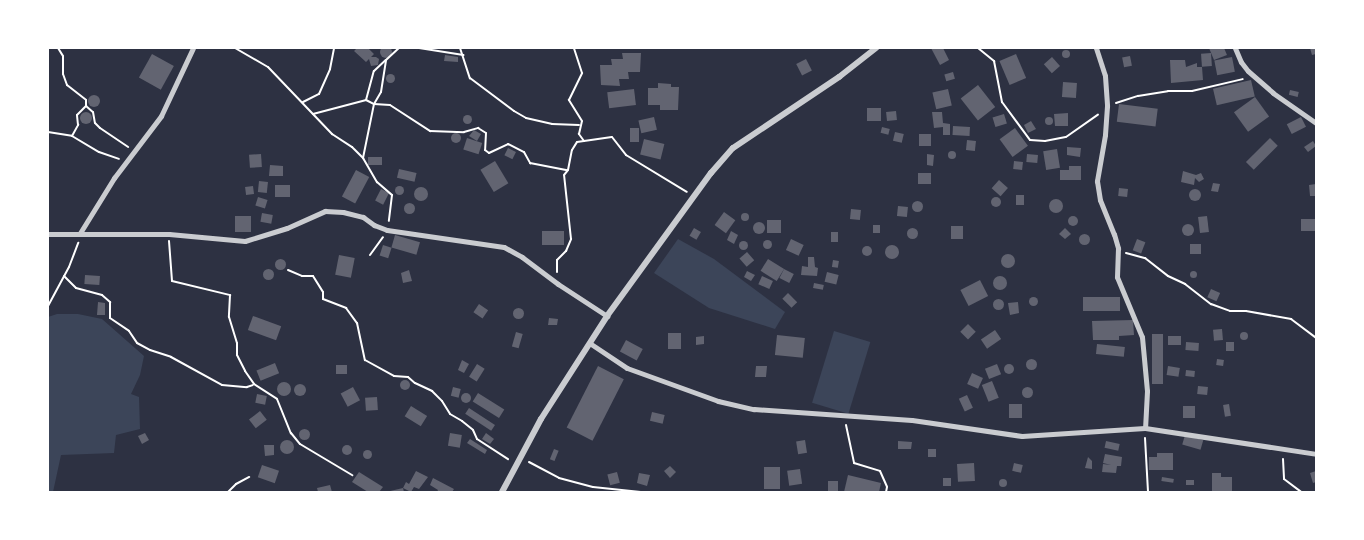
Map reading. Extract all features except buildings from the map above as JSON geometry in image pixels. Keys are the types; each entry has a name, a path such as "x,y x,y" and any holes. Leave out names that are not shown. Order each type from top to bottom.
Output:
{"street":[{"path":"80,233 97,202 162,116 193,48"},
{"path":"502,492 541,420 608,316 692,197 733,148 839,77 876,48"},
{"path":"1096,48 1106,76 1107,106 1106,135 1097,181 1100,200 1118,248 1117,277 1123,295 1134,313 1144,346 1147,391 1145,428"},
{"path":"1235,48 1241,62 1255,77 1316,123"},
{"path":"48,234 169,234 245,241 287,228 325,210 343,212 363,217 374,225 387,230 504,247 522,257 558,284 608,316"},
{"path":"590,344 628,368 718,401 754,409 912,420 1022,436 1145,428 1316,454"}],"path":[{"path":"58,48 64,60 64,82 86,100 86,106 78,114 78,125 72,136"},
{"path":"235,48 268,67 332,134 352,147 363,158 377,182 392,195 387,230 370,255"},
{"path":"303,102 319,94 330,69 334,48"},
{"path":"366,100 374,71 399,48"},
{"path":"419,48 464,55"},
{"path":"460,48 464,55 470,78 514,111 526,118 552,124 579,125"},
{"path":"574,48 582,74 568,100 582,121 579,125 579,134 584,141"},
{"path":"978,48 994,61 1002,102 1030,140 1046,141 1066,137 1096,117 1107,106 1138,96 1168,91 1192,91 1212,85 1255,77"},
{"path":"363,158 374,104 382,92 386,60"},
{"path":"313,114 366,100 374,104 390,106 430,131 464,132 478,128 486,133 484,150 489,153 508,144 524,152 530,163 568,170"},
{"path":"86,106 93,112 95,123 122,141 133,153"},
{"path":"48,132 72,136 98,152 126,163"},
{"path":"558,284 557,260 566,251 571,239 564,175 568,170 572,150 577,142 612,137 626,155 679,185 692,197"},
{"path":"48,306 78,248 80,233"},
{"path":"169,234 172,281 230,295 229,317 236,343 236,355 254,384 277,399 291,432 300,444 352,475"},
{"path":"1118,248 1132,255 1145,258 1168,276 1185,284 1212,304 1230,312 1246,312 1291,319 1316,338"},
{"path":"288,270 302,276 313,276 323,292 324,299 346,308 357,322 365,360 394,376 408,377 415,383 432,391 442,401 450,414 473,430 477,439 505,456 515,465"},
{"path":"64,276 76,288 102,296 110,302 110,318 129,331 137,343 150,350 171,357 222,385 247,388 254,384"},
{"path":"843,415 851,442 854,463 880,471 887,487 886,492"},
{"path":"1145,428 1148,492"},
{"path":"1283,449 1284,479 1301,492"},
{"path":"520,457 559,478 593,487 620,488 641,492"},
{"path":"228,492 236,484 249,477"}],"shaded area":[{"path":"678,239 714,259 785,312 775,329 709,308 654,273"},
{"path":"57,314 78,314 102,319 144,356 140,375 131,394 139,397 140,429 116,435 114,453 61,455 53,492 48,492 48,317"},
{"path":"834,331 870,342 848,414 812,403"}]}
